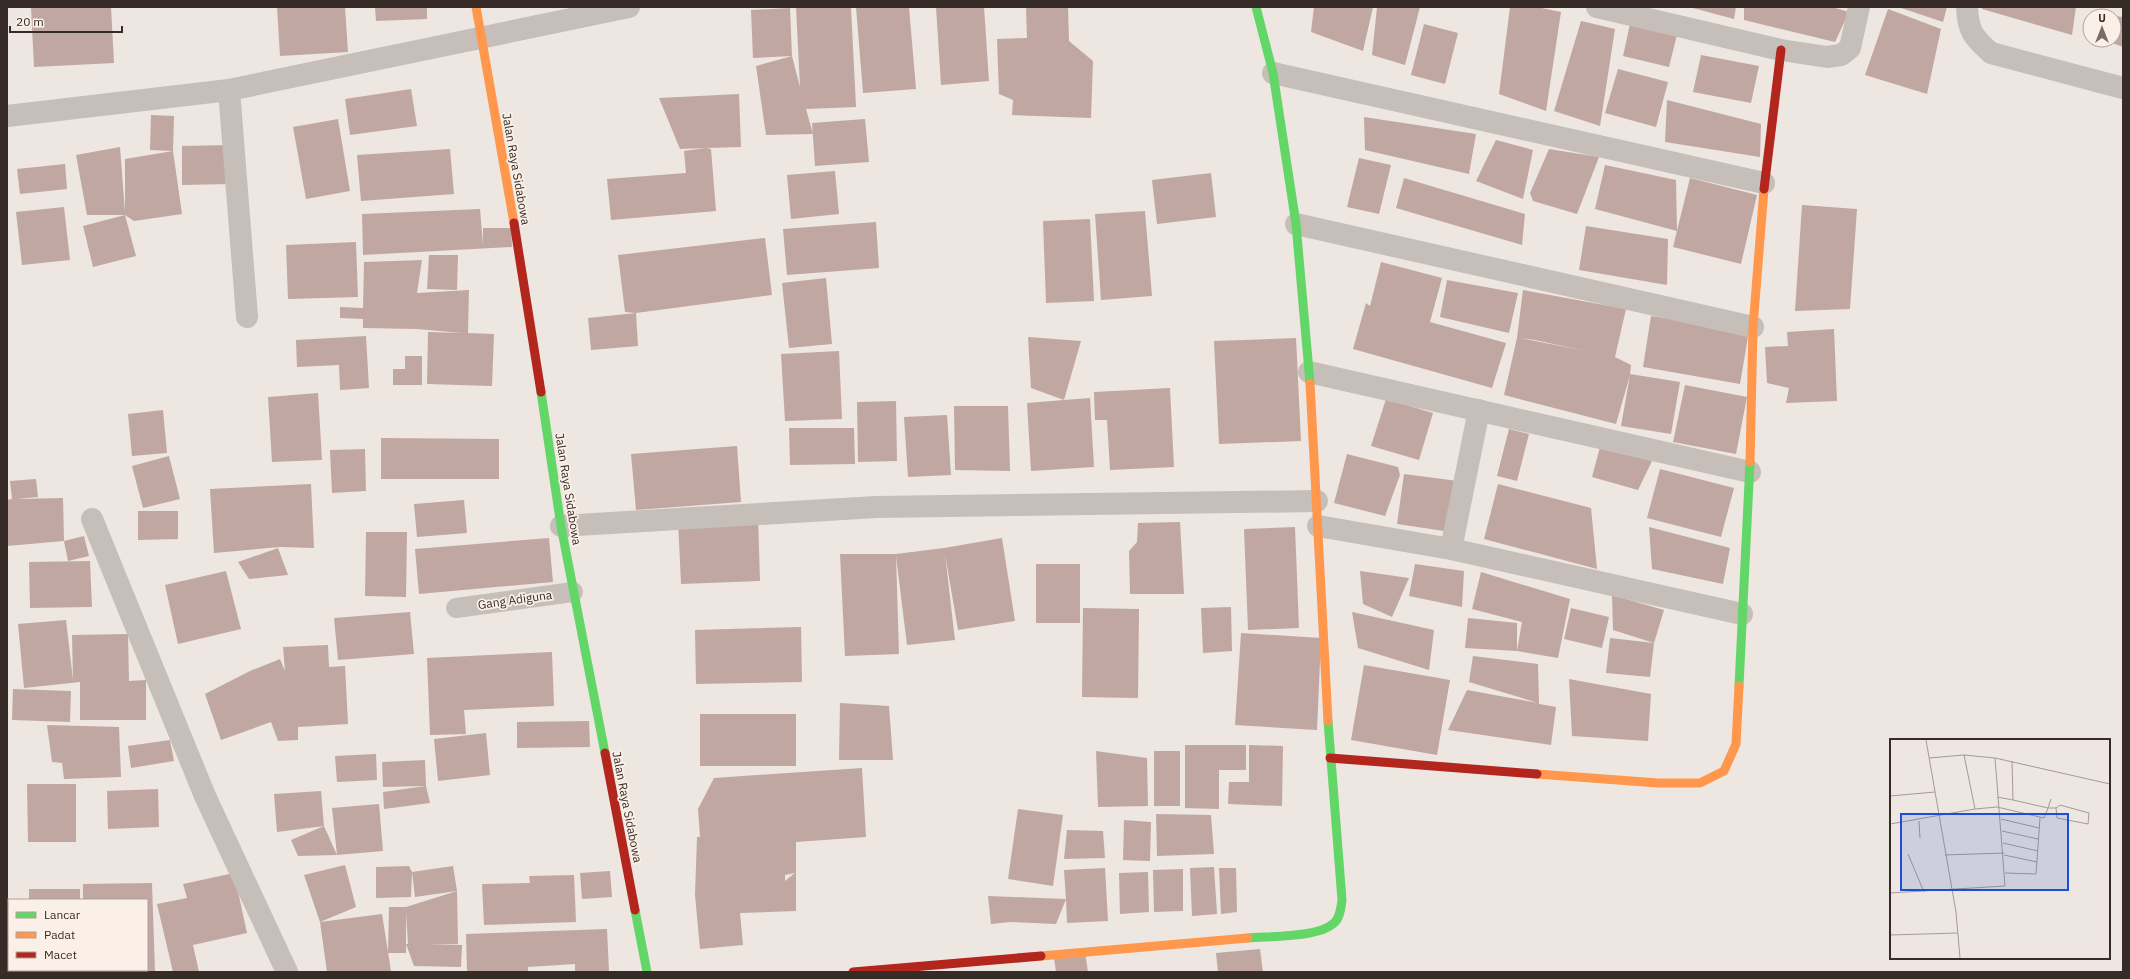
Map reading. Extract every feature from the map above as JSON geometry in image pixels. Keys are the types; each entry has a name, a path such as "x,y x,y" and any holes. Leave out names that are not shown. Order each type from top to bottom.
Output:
{"main road":[{"name":"Jalan Raya Sidabowa","path":"476,7 530,314 561,526 647,972"},
{"path":"853,972 1309,933 1333,926 1340,916 1342,900 1330,758 1318,501 1309,372 1296,224 1273,73 1256,7"},
{"path":"1330,758 1658,782 1700,783 1724,771 1736,744 1750,472 1753,327 1764,183 1781,50"}],"street":[{"path":"8,116 229,90 629,7"},
{"path":"1597,7 1781,50 1827,57 1841,55 1850,48 1859,7"},
{"path":"1967,7 1968,25 1975,38 1991,53 2123,88"},
{"path":"1273,73 1764,183"},
{"path":"229,90 247,317"},
{"path":"1296,224 1753,327"},
{"path":"1309,372 1750,472"},
{"path":"1451,549 1479,410"},
{"path":"561,526 876,507 1318,501"},
{"path":"92,519 205,796 287,972"},
{"path":"1318,526 1451,549 1742,614"}],"lane":[{"name":"Gang Adiguna","path":"456,608 573,592"}],"building":[{"path":"31,7 111,7 114,63 34,67"},
{"path":"277,7 345,7 348,52 280,56"},
{"path":"375,7 427,7 427,19 376,21"},
{"path":"796,7 851,7 856,107 806,109 813,134 766,135 756,66 792,56 800,87"},
{"path":"856,7 909,7 916,89 863,93"},
{"path":"936,7 984,7 989,81 941,85"},
{"path":"1026,7 1068,7 1069,41 1093,61 1091,118 1012,115 1013,100 999,94 997,39 1027,38"},
{"path":"1314,7 1373,7 1363,51 1311,32"},
{"path":"1377,7 1420,7 1405,65 1372,55"},
{"path":"1510,7 1537,7 1561,12 1546,111 1499,94"},
{"path":"1689,7 1736,7 1734,19"},
{"path":"1744,7 1832,7 1849,12 1835,42 1744,20"},
{"path":"1898,7 1947,7 1943,22"},
{"path":"1982,7 2076,7 2072,35 1982,9"},
{"path":"790,8 792,56 753,58 751,10"},
{"path":"1888,9 1941,29 1927,94 1865,75"},
{"path":"2122,17 2123,17 2122,47"},
{"path":"1581,21 1615,29 1600,126 1554,111"},
{"path":"1424,24 1458,33 1445,84 1411,75"},
{"path":"1630,24 1677,35 1669,67 1623,56"},
{"path":"1701,55 1759,66 1751,103 1693,92"},
{"path":"1618,69 1668,82 1656,127 1605,113"},
{"path":"411,89 417,126 350,135 345,99"},
{"path":"739,94 741,147 706,148 711,149 716,211 611,220 607,179 686,173 684,151 705,148 680,149 659,98"},
{"path":"1667,100 1761,124 1760,157 1665,142"},
{"path":"151,115 174,116 173,151 150,150"},
{"path":"1364,117 1476,134 1469,174 1365,150"},
{"path":"338,119 350,191 306,199 293,127"},
{"path":"865,119 869,162 815,166 812,123"},
{"path":"1496,140 1533,150 1523,199 1476,181"},
{"path":"230,145 230,184 182,185 182,146"},
{"path":"120,147 125,212 125,159 173,151 182,214 134,221 125,215 87,215 76,155"},
{"path":"450,149 454,194 361,201 357,155"},
{"path":"1549,149 1599,157 1577,214 1533,201 1530,193"},
{"path":"1359,158 1391,165 1379,214 1347,207"},
{"path":"65,164 67,189 20,194 17,169"},
{"path":"1605,165 1676,180 1677,231 1595,209"},
{"path":"835,171 839,214 791,219 787,175"},
{"path":"1211,173 1216,217 1157,224 1152,180"},
{"path":"1404,178 1525,214 1522,245 1396,208"},
{"path":"1690,178 1757,195 1741,264 1673,247"},
{"path":"1802,205 1857,209 1850,309 1795,311"},
{"path":"64,207 70,260 22,265 16,212"},
{"path":"480,209 483,245 483,228 511,228 512,247 363,255 362,214"},
{"path":"1145,211 1152,296 1101,300 1095,214"},
{"path":"125,215 136,256 93,267 83,226"},
{"path":"1090,219 1094,301 1046,303 1043,221"},
{"path":"876,222 879,268 787,275 783,229"},
{"path":"1586,226 1668,239 1667,285 1579,270"},
{"path":"765,238 772,295 636,313 625,312 618,255"},
{"path":"356,242 358,297 288,299 286,245"},
{"path":"429,255 458,255 457,290 427,289"},
{"path":"422,260 417,293 469,290 468,333 494,334 492,386 427,384 428,332 462,333 417,329 363,328 363,319 340,318 340,307 363,308 364,262"},
{"path":"1381,262 1442,278 1430,322 1506,343 1492,388 1353,349 1366,303 1370,306"},
{"path":"826,278 832,344 789,348 782,283"},
{"path":"1447,280 1518,293 1509,333 1440,317"},
{"path":"1523,290 1626,309 1615,357 1631,365 1630,374 1680,382 1671,434 1621,426 1630,375 1616,424 1504,395 1517,338","holes":["1520,338 1535,340 1585,351"]},
{"path":"636,313 638,346 591,350 588,318"},
{"path":"1651,316 1749,331 1740,384 1643,367"},
{"path":"1834,329 1837,401 1786,403 1789,388 1767,383 1765,347 1788,346 1787,332"},
{"path":"366,336 369,388 340,390 339,365 297,367 296,340"},
{"path":"1028,337 1081,341 1064,400 1031,388"},
{"path":"1296,338 1301,441 1219,444 1214,341"},
{"path":"839,351 842,419 785,421 781,354"},
{"path":"405,356 422,356 422,385 393,385 393,369 405,369"},
{"path":"1685,385 1747,397 1736,454 1673,442"},
{"path":"1170,388 1174,467 1110,470 1107,420 1095,420 1094,392"},
{"path":"318,393 322,460 272,462 268,397"},
{"path":"1090,398 1094,467 1031,471 1027,403"},
{"path":"1386,399 1433,413 1419,460 1371,446"},
{"path":"896,401 897,461 858,462 857,402"},
{"path":"954,406 1008,406 1010,471 955,470"},
{"path":"163,410 167,453 132,456 128,414"},
{"path":"947,415 951,475 908,477 904,417"},
{"path":"789,428 854,428 855,464 790,465"},
{"path":"1509,429 1529,434 1517,481 1497,476"},
{"path":"381,438 499,439 499,479 381,479"},
{"path":"737,446 741,502 636,510 631,454"},
{"path":"1600,447 1652,461 1638,490 1592,477"},
{"path":"365,449 366,491 332,493 330,450"},
{"path":"1347,454 1398,467 1400,475 1385,516 1334,503"},
{"path":"169,456 180,499 143,508 132,466"},
{"path":"1660,469 1734,488 1721,537 1647,518"},
{"path":"1404,474 1458,481 1451,532 1397,524"},
{"path":"36,479 38,497 16,499 63,498 64,541 7,546 7,500 12,499 10,481"},
{"path":"311,484 314,548 280,547 214,553 210,489"},
{"path":"1498,484 1591,508 1597,569 1484,539"},
{"path":"464,500 467,533 417,537 414,504"},
{"path":"138,511 178,511 178,539 138,540"},
{"path":"758,517 760,581 681,584 678,520"},
{"path":"1180,522 1184,594 1130,594 1129,551 1137,542 1138,523"},
{"path":"1295,527 1299,628 1248,630 1244,529"},
{"path":"1649,527 1730,548 1723,584 1652,569"},
{"path":"366,532 407,532 406,597 365,596"},
{"path":"84,536 89,556 68,561 64,541"},
{"path":"549,538 553,582 419,594 415,549"},
{"path":"1002,538 1015,621 958,630 945,554 955,640 907,645 896,556 899,654 845,656 840,554 896,554 944,548"},
{"path":"278,548 288,575 249,579 238,562"},
{"path":"90,561 92,607 30,608 29,562"},
{"path":"1036,564 1080,564 1080,623 1036,623"},
{"path":"1415,564 1464,571 1462,607 1409,596"},
{"path":"226,571 241,629 178,644 165,585"},
{"path":"1360,571 1409,578 1392,617 1363,604"},
{"path":"1481,572 1570,599 1558,658 1517,651 1522,622 1472,609"},
{"path":"1612,595 1664,610 1654,643 1613,630"},
{"path":"1231,607 1232,651 1203,653 1201,608"},
{"path":"1083,608 1139,609 1138,698 1082,697"},
{"path":"1571,608 1609,617 1602,648 1564,639"},
{"path":"410,612 414,654 338,660 334,618"},
{"path":"1352,612 1434,630 1429,670 1358,648"},
{"path":"1468,618 1517,623 1517,651 1465,648"},
{"path":"66,620 73,680 72,635 128,634 129,681 146,680 146,720 80,720 80,682 24,688 18,624"},
{"path":"801,627 802,682 696,684 695,630"},
{"path":"1241,633 1321,638 1317,730 1235,725"},
{"path":"1610,638 1654,643 1650,677 1606,673"},
{"path":"328,645 329,667 345,666 348,724 298,727 298,740 278,741 271,722 221,740 205,694 250,671 280,659 285,671 283,647"},
{"path":"552,652 554,706 464,710 466,734 430,735 427,658"},
{"path":"1473,656 1538,664 1539,704 1556,707 1551,745 1448,730 1467,690 1538,703 1469,682"},
{"path":"1364,665 1450,680 1437,755 1351,740"},
{"path":"1569,679 1651,694 1648,741 1572,736"},
{"path":"13,689 71,691 70,722 12,720"},
{"path":"840,703 889,706 893,760 839,760"},
{"path":"700,714 796,714 796,766 700,766"},
{"path":"589,721 590,747 517,748 517,722"},
{"path":"47,725 119,727 121,777 64,779 62,763 52,762"},
{"path":"486,733 490,775 438,781 434,739"},
{"path":"170,740 174,761 131,768 128,746"},
{"path":"1185,745 1246,745 1246,770 1219,770 1219,809 1185,808"},
{"path":"1249,745 1283,746 1282,806 1228,804 1229,782 1249,782"},
{"path":"1096,751 1147,758 1148,806 1098,807"},
{"path":"1154,751 1180,751 1180,806 1154,806"},
{"path":"376,754 377,780 337,782 335,756"},
{"path":"425,760 426,786 383,787 382,762"},
{"path":"862,768 866,837 796,842 796,911 740,913 743,945 700,949 695,895 697,837 700,837 698,809 714,778","holes":["795,873 785,881 785,875"]},
{"path":"27,784 76,784 76,842 28,842"},
{"path":"426,786 430,803 384,809 383,792"},
{"path":"158,789 159,827 108,829 107,791"},
{"path":"321,791 324,826 277,832 274,794"},
{"path":"379,804 383,851 337,855 332,808"},
{"path":"1018,809 1063,815 1053,886 1008,879"},
{"path":"1156,814 1211,815 1214,854 1157,856"},
{"path":"1124,820 1151,822 1150,861 1123,860"},
{"path":"324,826 337,855 298,856 291,840"},
{"path":"1067,830 1103,831 1105,858 1064,859"},
{"path":"345,865 356,907 320,922 304,875"},
{"path":"409,866 412,872 411,897 376,898 376,867"},
{"path":"453,866 457,891 415,897 412,872"},
{"path":"1214,867 1217,914 1192,916 1190,868"},
{"path":"1105,868 1108,921 1067,923 1064,870"},
{"path":"1219,868 1236,868 1237,912 1221,914"},
{"path":"1183,869 1183,911 1154,912 1153,870"},
{"path":"610,871 612,897 582,899 580,873"},
{"path":"1148,872 1149,912 1120,914 1119,873"},
{"path":"234,873 247,933 193,945 199,972 173,972 157,904 187,898 183,884"},
{"path":"574,875 576,922 484,925 482,884 530,883 529,876"},
{"path":"152,883 155,972 85,972 148,971 148,899 83,899 83,884"},
{"path":"29,889 80,889 80,899 29,899"},
{"path":"457,891 458,944 428,944 462,945 461,967 414,966 406,944 406,953 388,953 389,907 406,907","holes":["406,912 408,944 406,944"]},
{"path":"988,896 1066,899 1056,924 1010,922 991,924"},
{"path":"382,914 391,971 327,972 320,922"},
{"path":"607,929 609,972 575,972 575,964 528,967 528,972 467,972 466,934"},
{"path":"1260,949 1263,972 1218,972 1216,953"},
{"path":"1085,952 1088,972 1056,972 1054,958"}],"traffic: fast":[{"path":"1256,7 1273,73 1296,224 1310,383"},
{"path":"541,392 561,526 605,753"},
{"path":"1739,686 1750,462"},
{"path":"1248,938 1305,934 1327,928 1334,923 1339,916 1342,900 1328,721"},
{"path":"635,910 647,972"}],"traffic: slow":[{"path":"476,7 514,223"},
{"path":"1750,462 1753,327 1764,189"},
{"path":"1310,383 1328,721"},
{"path":"1537,774 1658,783 1700,783 1724,771 1736,744 1739,686"},
{"path":"1041,956 1248,938"}],"traffic: jam":[{"path":"1764,189 1781,50"},
{"path":"514,223 541,392"},
{"path":"605,753 635,910"},
{"path":"1330,758 1537,774"},
{"path":"853,972 1041,956"}]}
